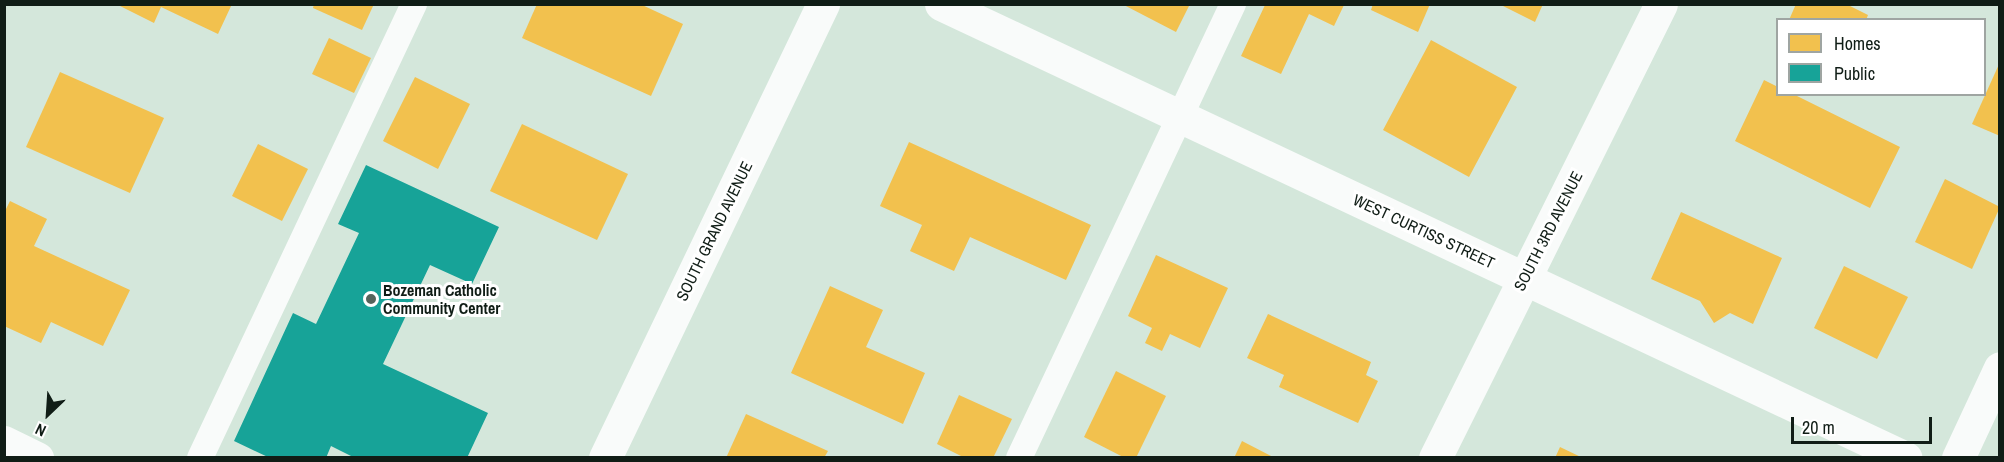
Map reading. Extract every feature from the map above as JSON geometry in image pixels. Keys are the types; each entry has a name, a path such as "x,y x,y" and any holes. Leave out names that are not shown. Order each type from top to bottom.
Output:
{"street":[{"name":"SOUTH GRAND AVENUE","path":"605,458 823,4"},
{"name":"WEST CURTISS STREET","path":"941,4 1906,458"},
{"name":"SOUTH 3RD AVENUE","path":"1435,458 1661,4"},
{"path":"1958,458 2000,368"},
{"path":"4,442 38,458"}],"lane":[{"path":"200,458 414,4"},
{"path":"1019,458 1233,4"}],"building: Homes":[{"path":"116,4 232,4 218,34 161,7 154,23"},
{"path":"314,4 374,4 362,30 313,8"},
{"path":"537,4 640,4 683,24 651,96 522,38"},
{"path":"1122,4 1190,4 1176,32"},
{"path":"1373,4 1430,4 1418,32 1371,10"},
{"path":"1499,4 1543,4 1535,22"},
{"path":"1796,4 1846,4 1868,15 1867,18 1790,18"},
{"path":"1265,5 1344,5 1334,26 1309,14 1281,74 1241,56"},
{"path":"329,38 371,58 354,93 312,74"},
{"path":"1431,40 1517,87 1469,177 1383,130"},
{"path":"2000,62 2000,136 1972,124"},
{"path":"60,72 164,118 130,193 26,147"},
{"path":"415,77 470,104 438,169 383,141"},
{"path":"1764,80 1776,86 1776,96 1797,96 1900,147 1870,208 1735,141"},
{"path":"522,124 628,174 597,240 490,191"},
{"path":"909,142 1091,225 1066,280 970,237 954,271 910,251 922,225 880,206"},
{"path":"258,144 308,169 282,221 232,196"},
{"path":"1945,179 2000,207 1972,269 1915,242"},
{"path":"10,201 47,219 34,246 130,290 103,346 51,322 41,343 4,326 4,213"},
{"path":"1681,212 1782,258 1753,324 1730,313 1714,323 1700,301 1651,279"},
{"path":"1156,255 1228,288 1200,348 1170,334 1162,351 1145,343 1152,328 1128,316"},
{"path":"1844,266 1908,297 1877,359 1814,328"},
{"path":"830,286 883,310 866,347 925,373 903,424 791,373"},
{"path":"1268,314 1371,362 1366,375 1378,381 1358,423 1279,387 1284,375 1247,358"},
{"path":"1116,371 1166,396 1136,458 1125,458 1084,437"},
{"path":"959,395 1012,419 993,458 965,458 937,444"},
{"path":"746,414 828,451 824,458 726,458"},
{"path":"1242,441 1275,458 1234,458"},
{"path":"1560,447 1583,458 1555,458"}],"building: Public":[{"name":"Bozeman Catholic Community Center","path":"366,165 499,227 472,284 430,265 383,364 488,413 467,458 355,458 331,446 326,458 270,458 234,441 293,313 316,324 359,233 338,224"}],"place":[{"name":"Bozeman Catholic Community Center","path":"371,299"}]}
